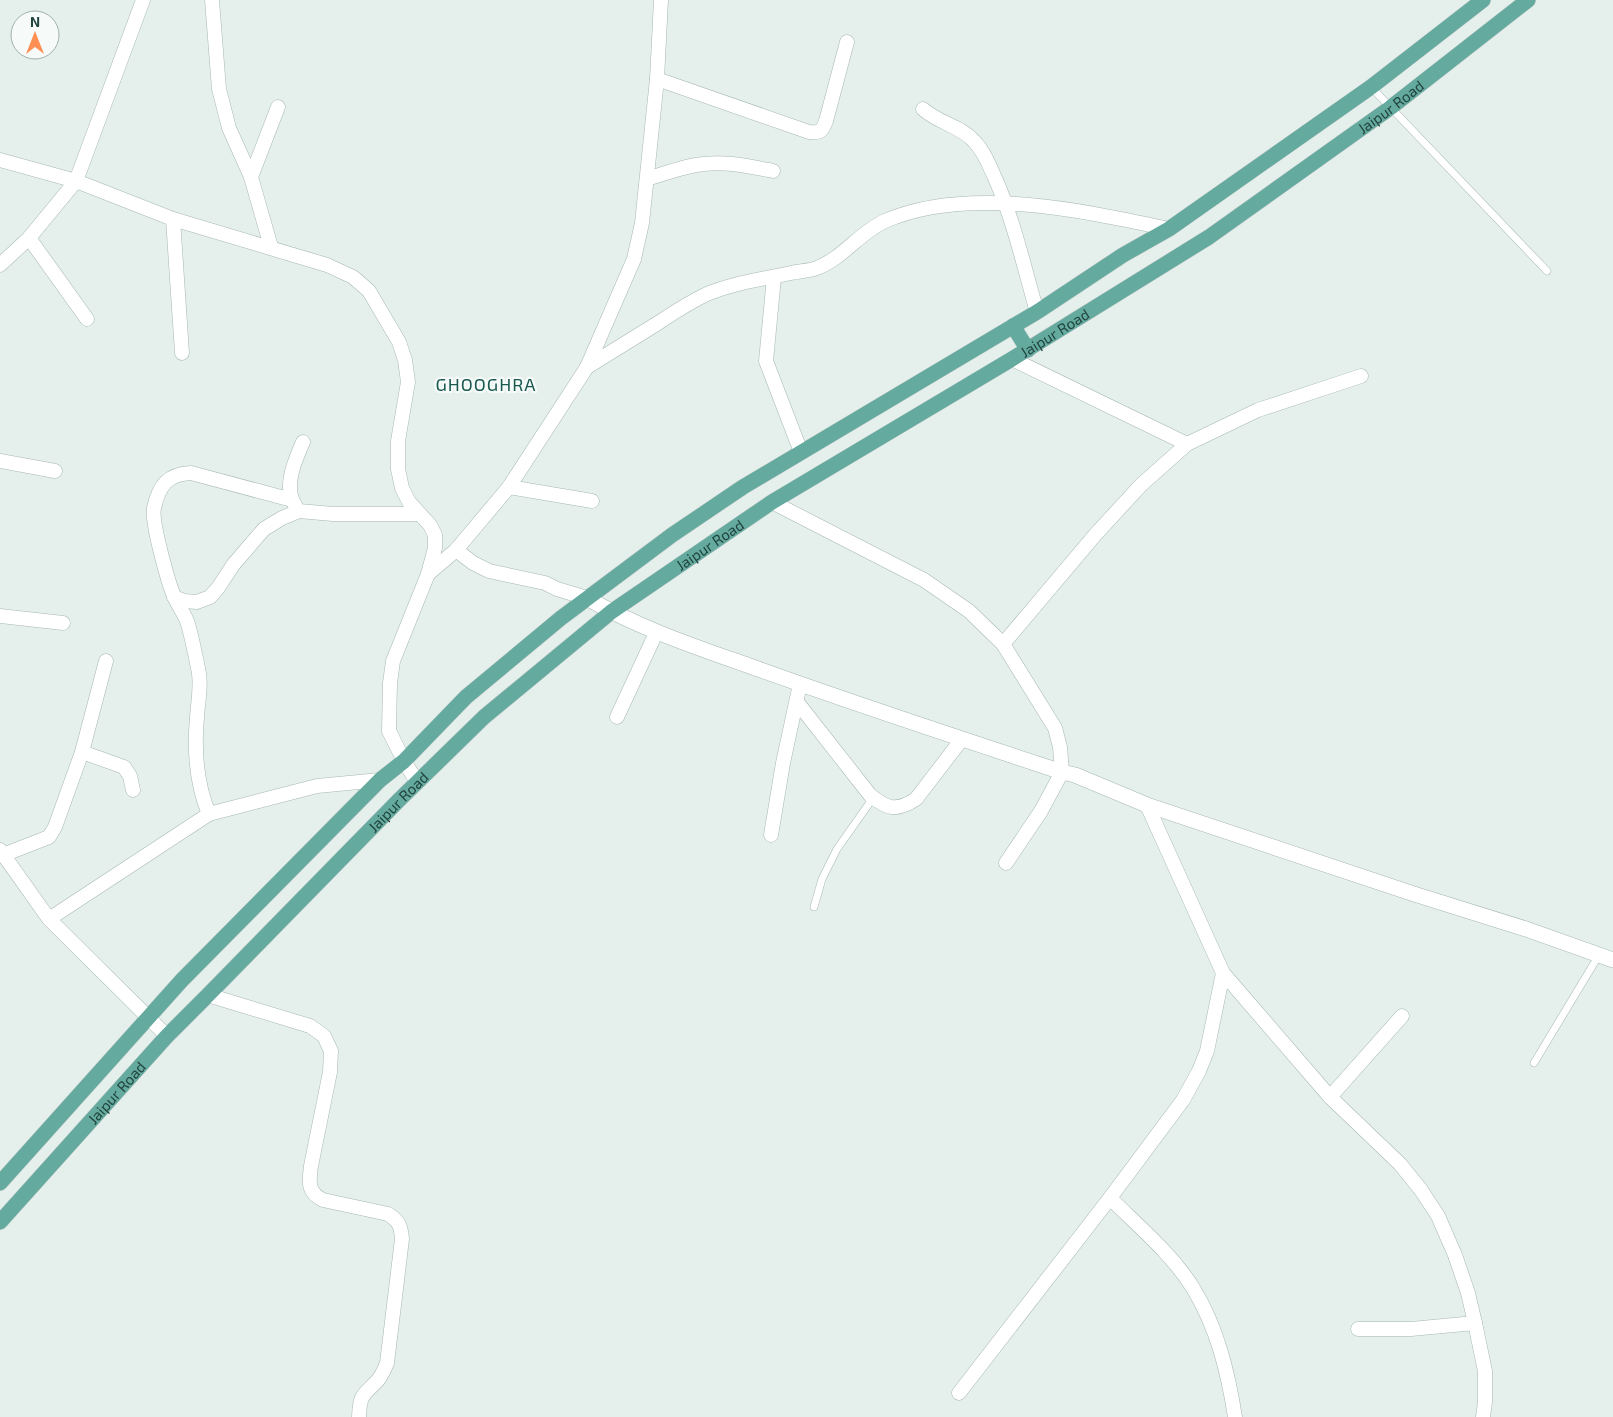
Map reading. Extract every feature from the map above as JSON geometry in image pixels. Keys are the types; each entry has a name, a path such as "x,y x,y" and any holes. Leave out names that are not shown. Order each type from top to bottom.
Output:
{"main road":[{"name":"Jaipur Road","path":"0,1183 182,980 380,780 404,761 466,697 587,598 672,535 743,487 1037,312 1123,255 1169,229 1370,87 1483,0"},
{"name":"Jaipur Road","path":"0,1222 167,1036 417,782 484,717 611,612 772,502 1028,350 1210,237 1390,108 1528,0"},
{"path":"1013,326 1028,350"}],"street":[{"path":"0,265 29,238 76,181 143,0"},
{"path":"212,0 219,89 228,128 251,177 271,247"},
{"path":"428,574 456,550 509,487 587,367 634,259 642,223 657,80 660,0"},
{"path":"657,80 809,132 818,133 822,130 826,121 847,42"},
{"path":"251,177 278,107"},
{"path":"923,109 933,118 967,134 985,156 1006,204 1037,312"},
{"path":"0,160 76,181 173,219 327,265 353,277 369,291 399,342 406,360 408,382 400,420 398,441 398,469 402,488 409,502 430,525 435,535 435,548 428,574 393,661 390,683 389,731 417,782"},
{"path":"647,179 695,165 711,163 734,163 773,171"},
{"path":"587,367 679,309 707,294 738,284 816,268 833,259 871,229 885,221 909,213 956,204 1006,204 1092,212 1169,229"},
{"path":"173,219 182,353"},
{"path":"29,238 87,319"},
{"path":"774,277 766,362 800,452"},
{"path":"1012,359 1187,444"},
{"path":"1003,644 1095,535 1141,485 1187,444 1258,410 1361,376"},
{"path":"295,506 290,489 292,468 303,442"},
{"path":"0,461 55,471"},
{"path":"208,814 197,773 196,750 200,681 188,623 174,596 154,526 154,510 160,490 170,477 191,473 295,506 333,514 420,514"},
{"path":"509,487 592,501"},
{"path":"772,502 924,580 968,611 1003,644 1054,728 1060,747 1062,772 1042,811 1006,864"},
{"path":"174,596 184,602 197,602 210,597 233,565 264,529 282,518 295,506"},
{"path":"456,550 473,563 490,571 545,583 557,589 587,598 611,612 656,633 962,739 1075,775 1148,805 1414,894 1526,929 1606,958"},
{"path":"0,616 63,623"},
{"path":"618,717 656,633"},
{"path":"106,660 82,752 55,827 49,836 2,853 49,919 167,1036"},
{"path":"771,836 783,763 800,684"},
{"path":"797,702 873,798 885,807 897,808 907,806 916,800 962,739"},
{"path":"82,752 124,767 130,776 133,790"},
{"path":"49,919 208,814 317,786 380,780"},
{"path":"1148,805 1223,973 1330,1097 1400,1164 1422,1190 1438,1216 1455,1254 1468,1293 1486,1371 1484,1417"},
{"path":"959,1393 1110,1198 1183,1100 1199,1071 1207,1051 1223,973"},
{"path":"208,995 310,1026 324,1036 331,1051 330,1072 311,1166 309,1180 311,1189 315,1196 323,1200 388,1214 397,1219 402,1227 387,1363 379,1379 361,1398 359,1417"},
{"path":"1330,1097 1402,1016"},
{"path":"1110,1198 1169,1258 1193,1288 1220,1349 1230,1384 1236,1417"},
{"path":"1358,1329 1411,1329 1475,1323"}],"lane":[{"path":"1370,87 1547,271"},
{"path":"814,907 822,879 837,849 873,798"},
{"path":"1534,1063 1606,958"}],"district":[{"name":"GHOOGHRA","path":"486,384"}]}
